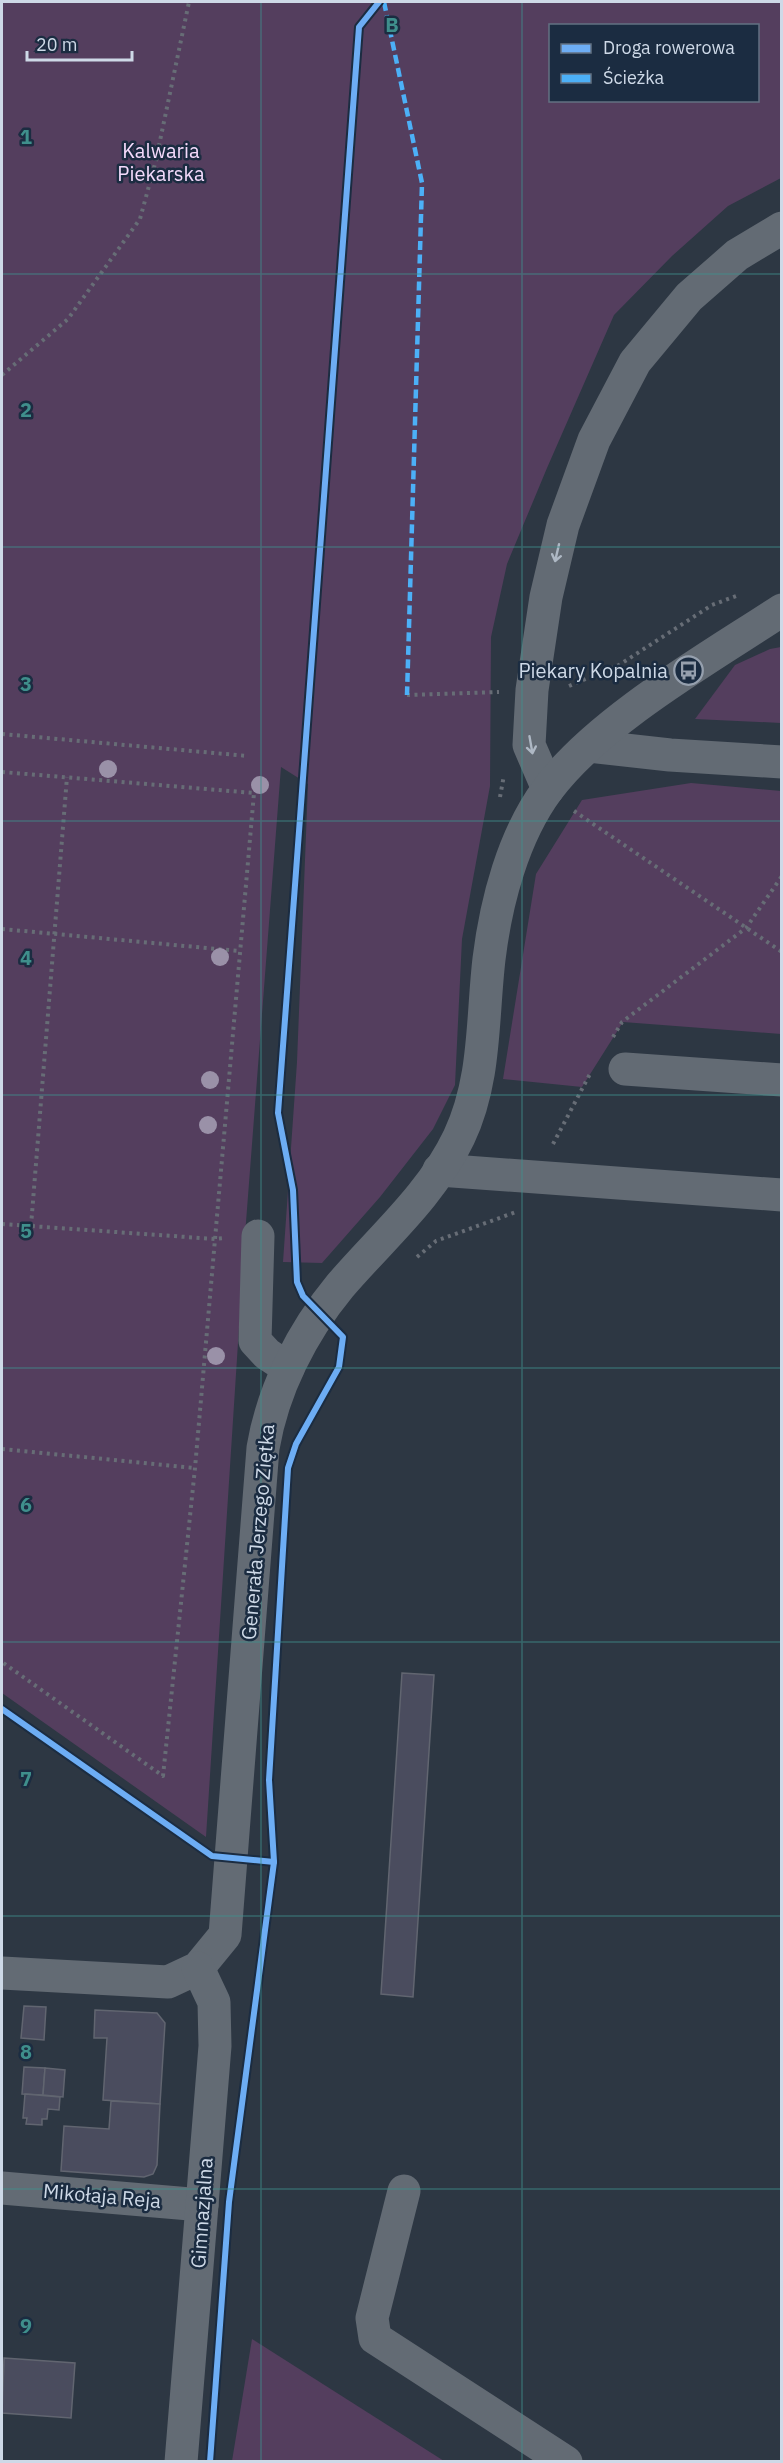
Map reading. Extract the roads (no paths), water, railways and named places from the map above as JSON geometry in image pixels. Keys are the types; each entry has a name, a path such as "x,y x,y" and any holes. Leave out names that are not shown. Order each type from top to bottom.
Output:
{"street":[{"path":"548,789 529,745 532,690 546,597 563,525 594,440 635,362 689,297 737,255 782,228"},
{"name":"Generała Jerzego Ziętka","path":"2,1973 168,1982 198,1968 225,1935 262,1448 268,1415 288,1368 321,1312 340,1287 412,1209 459,1137 472,1103 483,1044 489,958 504,887 521,836 548,789 589,746 671,684 782,610"},
{"path":"589,746 670,755 782,762"},
{"path":"618,1055 782,1080"},
{"path":"439,1170 782,1195"},
{"path":"258,1236 255,1341 267,1354 288,1368"},
{"name":"Gimnazjalna","path":"181,2462 215,2046 214,2002 198,1968"},
{"name":"Mikołaja Reja","path":"2,2188 202,2205"},
{"path":"404,2191 372,2318 375,2338 566,2462"}],"place":[{"name":"Piekary Kopalnia","path":"689,671"}],"park label":[{"name":"Kalwaria Piekarska","path":"161,162"}]}
